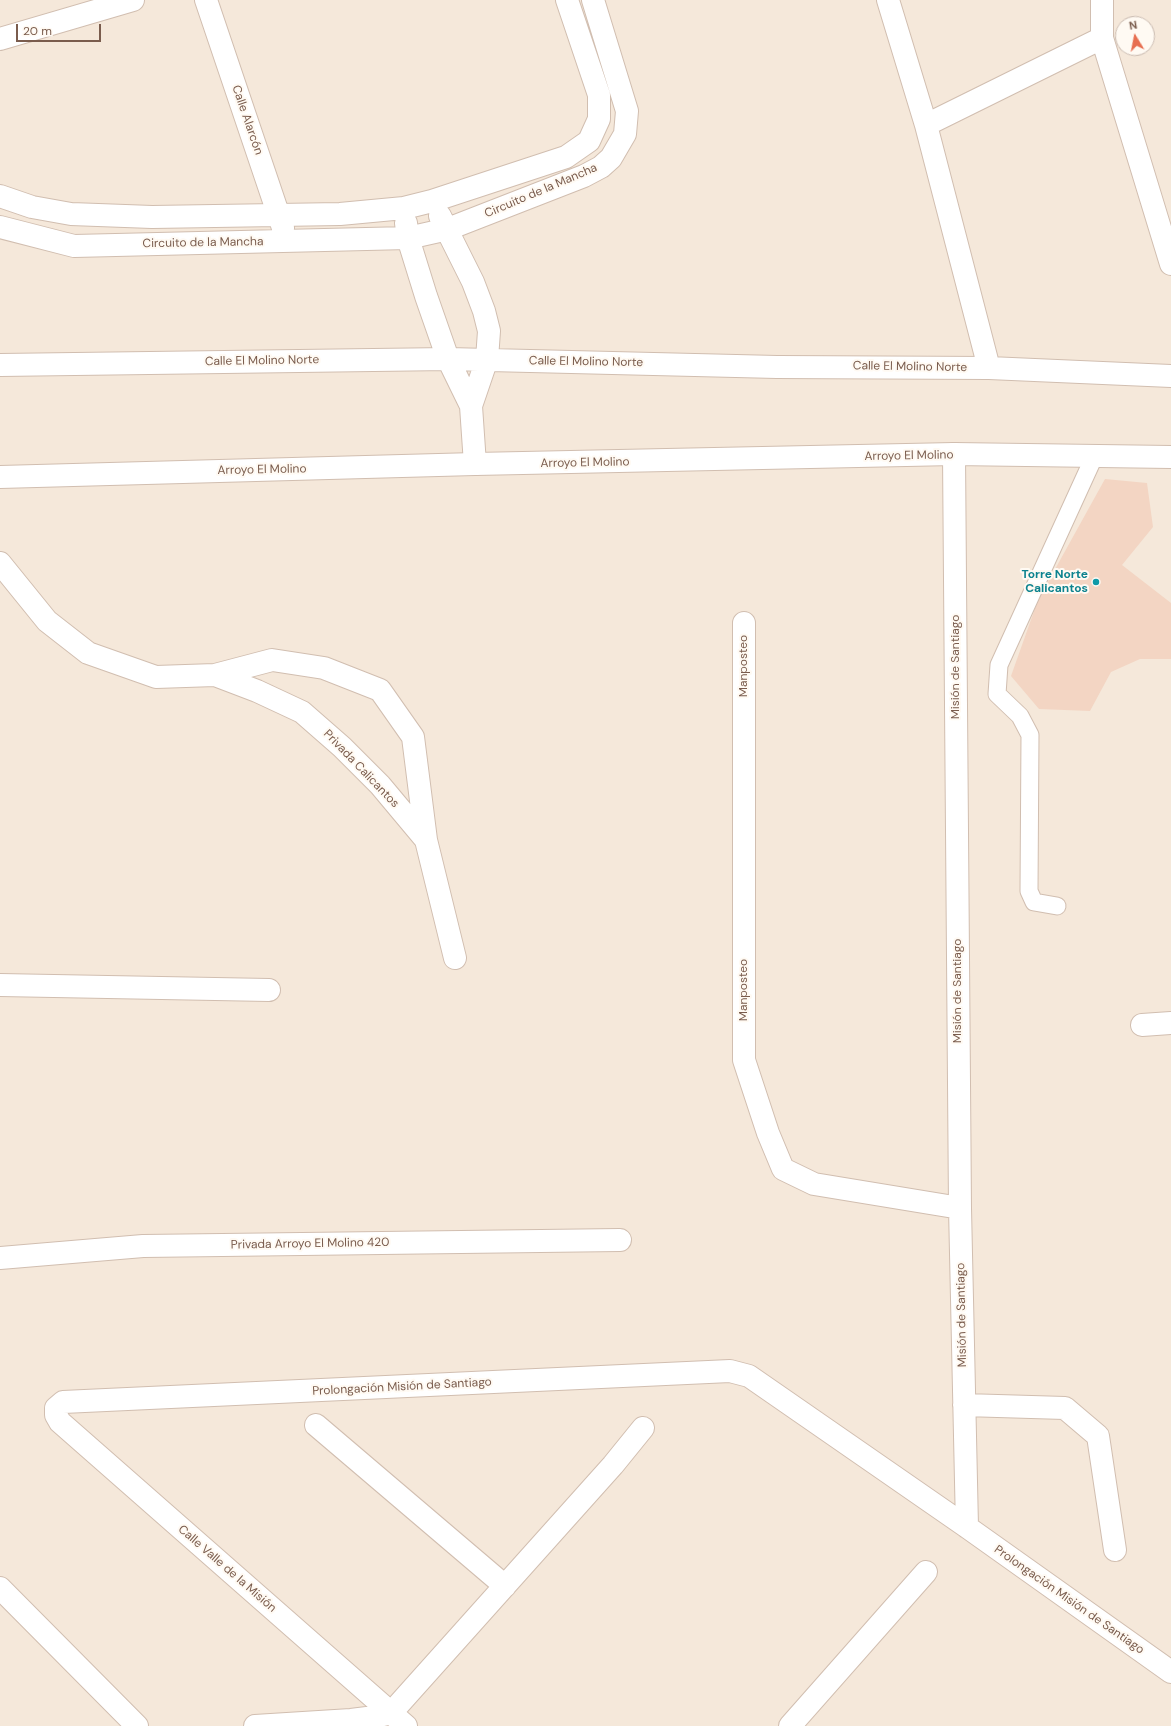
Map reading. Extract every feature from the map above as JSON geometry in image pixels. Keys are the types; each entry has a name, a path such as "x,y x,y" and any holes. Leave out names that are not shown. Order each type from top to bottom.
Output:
{"street":[{"path":"0,39 132,0"},
{"name":"Calle Alarcón","path":"206,0 287,240"},
{"name":"Circuito de la Mancha","path":"0,196 32,207 71,214 152,217 340,214 404,208 432,201 566,157 589,141 600,119 599,95 567,0"},
{"name":"Circuito de la Mancha","path":"0,227 74,246 408,238 448,229 584,176 601,167 611,158 625,134 627,111 593,0"},
{"path":"888,0 926,125 989,368"},
{"path":"1102,0 1102,38 1171,264"},
{"path":"926,125 1102,38"},
{"path":"589,141 611,158"},
{"path":"432,201 448,229 473,282 484,311 489,331 487,359 471,406"},
{"path":"404,208 408,238 426,296 448,359 471,406 475,464"},
{"name":"Calle El Molino Norte","path":"0,365 487,359 777,366 989,368 1171,376"},
{"name":"Arroyo El Molino","path":"0,477 475,464 954,454 1094,457 1170,461"},
{"name":"Misión de Santiago","path":"954,454 960,1208 967,1527"},
{"name":"Privada Calicantos","path":"0,563 47,621 88,653 156,677 215,675 257,691 302,712 342,747 380,785 426,840 455,958"},
{"name":"Manposteo","path":"744,623 744,1060 768,1133 783,1169 814,1184 960,1208"},
{"path":"215,675 272,660 324,668 380,690 413,737 426,840"},
{"path":"0,985 269,990"},
{"path":"1142,1025 1171,1023"},
{"name":"Privada Arroyo El Molino 420","path":"0,1258 143,1246 620,1240"},
{"name":"Prolongación Misión de Santiago","path":"56,1408 63,1402 730,1371 749,1376 967,1527 1171,1672"},
{"path":"964,1405 1065,1408 1098,1436 1115,1550"},
{"name":"Calle Valle de la Misión","path":"56,1408 56,1415 60,1422 398,1719"},
{"path":"316,1425 505,1586"},
{"path":"255,1726 351,1720 374,1717 398,1719 505,1586 613,1465 643,1428"},
{"path":"790,1726 926,1572"},
{"path":"0,1588 137,1726"}],"lane":[{"path":"1057,906 1034,902 1028,891 1030,735 1020,716 997,694 998,665 1094,457"}],"shaded area":[{"path":"0,0 1171,0 1171,1726 0,1726"}],"building":[{"name":"Torre Norte Calicantos","path":"1105,479 1147,483 1153,527 1122,565 1171,603 1171,659 1140,659 1111,672 1090,711 1039,709 1011,676 1038,600"}],"place":[{"name":"Torre Norte Calicantos","path":"1096,582"}]}
